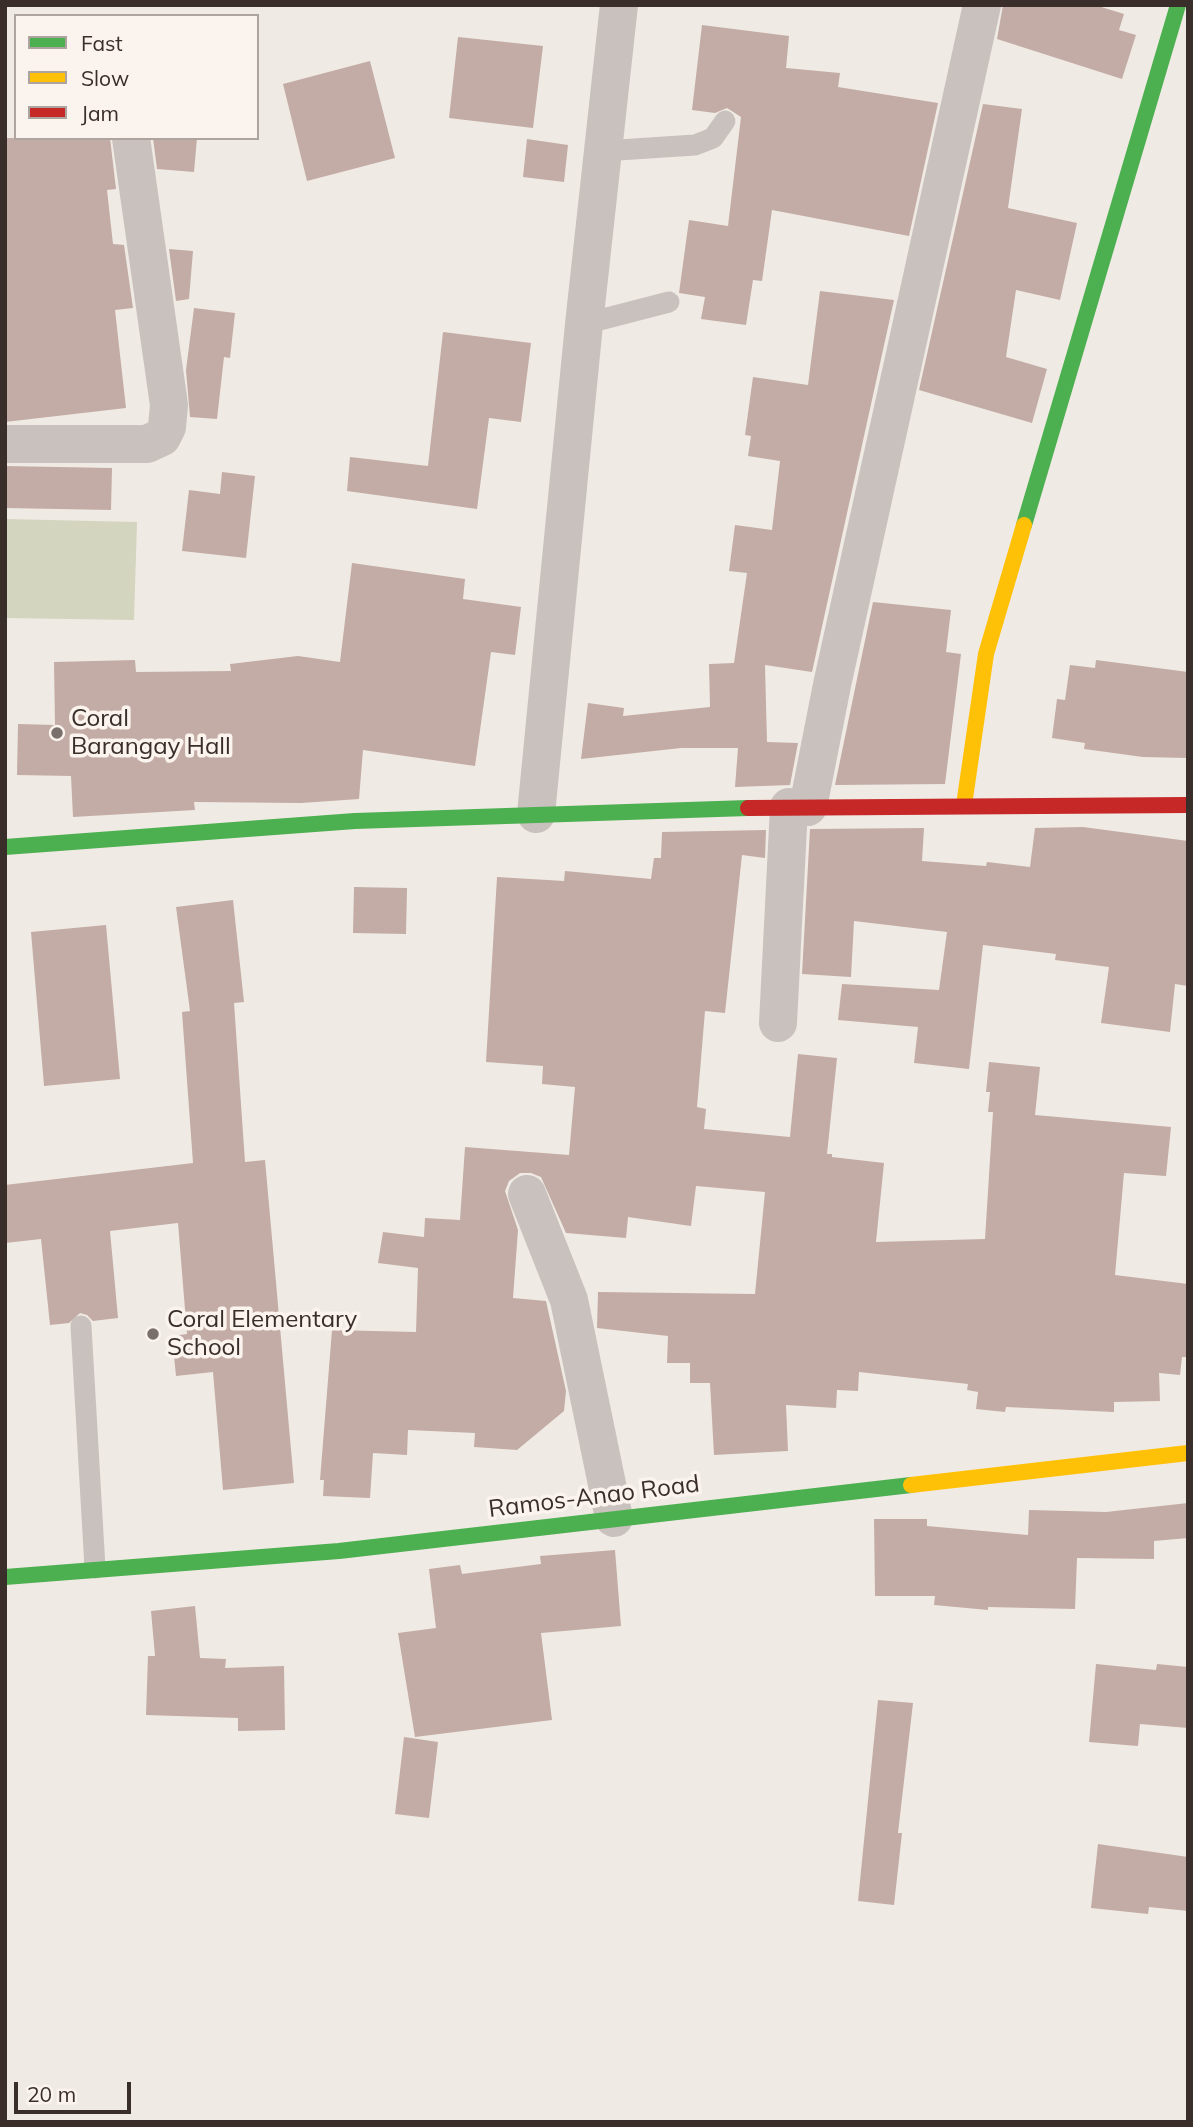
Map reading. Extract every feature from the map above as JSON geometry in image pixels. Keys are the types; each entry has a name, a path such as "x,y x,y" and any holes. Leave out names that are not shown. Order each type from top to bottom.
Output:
{"street":[{"path":"536,814 584,324 620,5"},
{"path":"778,1023 799,807 832,685 982,5"},
{"path":"964,805 986,654 1178,5"},
{"path":"5,444 147,443 162,437 167,427 169,405 131,140"},
{"path":"5,848 355,821 536,814 799,807 1188,805"},
{"path":"527,1194 569,1300 614,1518"},
{"name":"Ramos-Anao Road","path":"5,1577 339,1551 1188,1453"}],"lane":[{"path":"603,151 695,145 713,138 725,121"},
{"path":"584,324 669,302"},
{"path":"81,1326 94,1568"}],"green space":[{"path":"5,519 137,522 134,620 5,618"}],"building":[{"path":"1003,5 1095,5 1124,14 1119,30 1136,35 1122,79 997,39"},
{"path":"702,25 789,36 786,68 840,73 838,87 938,103 909,236 772,210 762,281 753,280 746,325 701,319 705,297 679,293 689,220 728,226 741,117 727,108 715,113 692,110"},
{"path":"458,37 543,46 533,128 449,118"},
{"path":"370,61 395,158 307,181 283,84"},
{"path":"983,104 1022,109 1008,208 1077,223 1060,300 1016,290 1006,357 1047,369 1032,423 919,390"},
{"path":"5,138 110,140 116,189 107,190 113,244 124,245 133,308 115,310 126,408 5,422"},
{"path":"527,139 568,145 564,182 523,177"},
{"path":"153,140 197,140 194,172 157,169"},
{"path":"169,249 193,251 189,299 176,301"},
{"path":"820,291 894,300 812,672 765,665 767,742 798,743 790,785 735,787 738,748 681,748 581,759 588,703 624,708 623,716 710,707 709,664 734,663 747,573 729,571 735,525 772,530 780,461 748,456 751,436 745,435 753,377 808,385"},
{"path":"194,308 235,313 230,358 224,357 217,419 190,417 186,370"},
{"path":"443,332 531,343 521,422 489,418 477,509 347,491 350,457 428,466"},
{"path":"5,466 112,468 111,510 5,508"},
{"path":"222,472 255,476 246,558 182,551 189,490 220,494"},
{"path":"352,563 465,579 463,599 521,607 515,655 491,652 475,766 363,750 359,799 301,803 194,802 195,810 73,817 71,776 17,775 18,724 55,725 54,662 135,660 136,672 231,671 230,664 298,656 340,662"},
{"path":"873,602 951,610 946,652 961,654 945,784 835,785"},
{"path":"1096,660 1188,672 1188,758 1143,757 1084,749 1085,743 1052,738 1057,699 1065,700 1070,665 1095,668"},
{"path":"1083,827 1188,841 1188,986 1175,984 1170,1032 1101,1023 1109,967 1055,960 1056,954 983,945 969,1069 914,1063 918,1027 838,1020 842,984 939,990 947,932 854,921 851,977 802,974 810,829 924,828 922,861 986,866 987,862 1030,867 1035,828"},
{"path":"766,830 765,858 742,855 725,1013 705,1011 697,1107 706,1109 704,1129 790,1137 798,1054 837,1058 827,1154 832,1154 832,1157 884,1163 876,1242 985,1239 993,1112 988,1112 990,1092 986,1092 989,1062 1040,1067 1035,1115 1171,1127 1166,1176 1124,1173 1115,1275 1188,1284 1188,1357 1182,1357 1180,1375 1159,1373 1160,1401 1114,1402 1114,1412 1006,1407 1005,1412 976,1409 978,1392 967,1390 968,1384 859,1372 858,1391 837,1390 836,1408 786,1405 788,1451 714,1455 710,1383 690,1383 690,1363 667,1363 668,1336 597,1328 598,1292 755,1294 765,1192 696,1186 691,1226 628,1217 626,1238 566,1233 541,1177 520,1173 509,1181 505,1191 518,1230 513,1298 546,1301 566,1391 564,1411 517,1450 474,1447 475,1433 408,1430 407,1455 373,1453 370,1498 323,1496 324,1480 320,1480 332,1330 416,1332 418,1268 378,1263 383,1232 424,1237 425,1218 460,1220 465,1147 569,1155 575,1087 542,1084 543,1066 486,1062 497,877 564,881 565,871 651,879 654,858 661,858 662,832"},
{"path":"354,887 407,888 406,934 353,933"},
{"path":"233,900 244,1002 234,1003 245,1162 265,1160 294,1483 223,1490 213,1372 176,1376 172,1336 187,1334 178,1223 110,1231 118,1318 93,1321 80,1313 69,1323 50,1325 41,1239 5,1243 5,1185 193,1163 182,1012 190,1011 176,907"},
{"path":"106,925 120,1079 44,1086 31,932"},
{"path":"1188,1503 1188,1538 1154,1541 1154,1559 1077,1558 1075,1609 988,1607 988,1610 934,1605 935,1596 875,1596 874,1519 927,1519 927,1526 1028,1535 1029,1510 1106,1512"},
{"path":"615,1550 621,1626 541,1633 552,1720 415,1737 398,1633 436,1628 429,1569 460,1565 462,1574 541,1564 540,1556"},
{"path":"195,1606 200,1658 226,1659 225,1668 284,1666 285,1730 238,1731 238,1718 146,1715 148,1656 155,1656 151,1611"},
{"path":"1096,1664 1156,1670 1157,1664 1188,1667 1188,1728 1140,1724 1138,1746 1089,1742"},
{"path":"878,1700 913,1703 898,1833 902,1833 894,1905 858,1901"},
{"path":"404,1737 438,1742 429,1818 395,1814"},
{"path":"1098,1844 1188,1857 1188,1911 1149,1907 1148,1914 1091,1908"}],"traffic: fast":[{"path":"1024,525 1178,5"},
{"path":"5,847 355,821 748,808"},
{"path":"5,1577 339,1551 911,1485"}],"traffic: slow":[{"path":"964,805 986,654 1024,525"},
{"path":"911,1485 1188,1453"}],"traffic: jam":[{"path":"748,808 1188,805"}],"place":[{"name":"Coral Barangay Hall","path":"57,733"},
{"name":"Coral Elementary School","path":"153,1334"}]}
